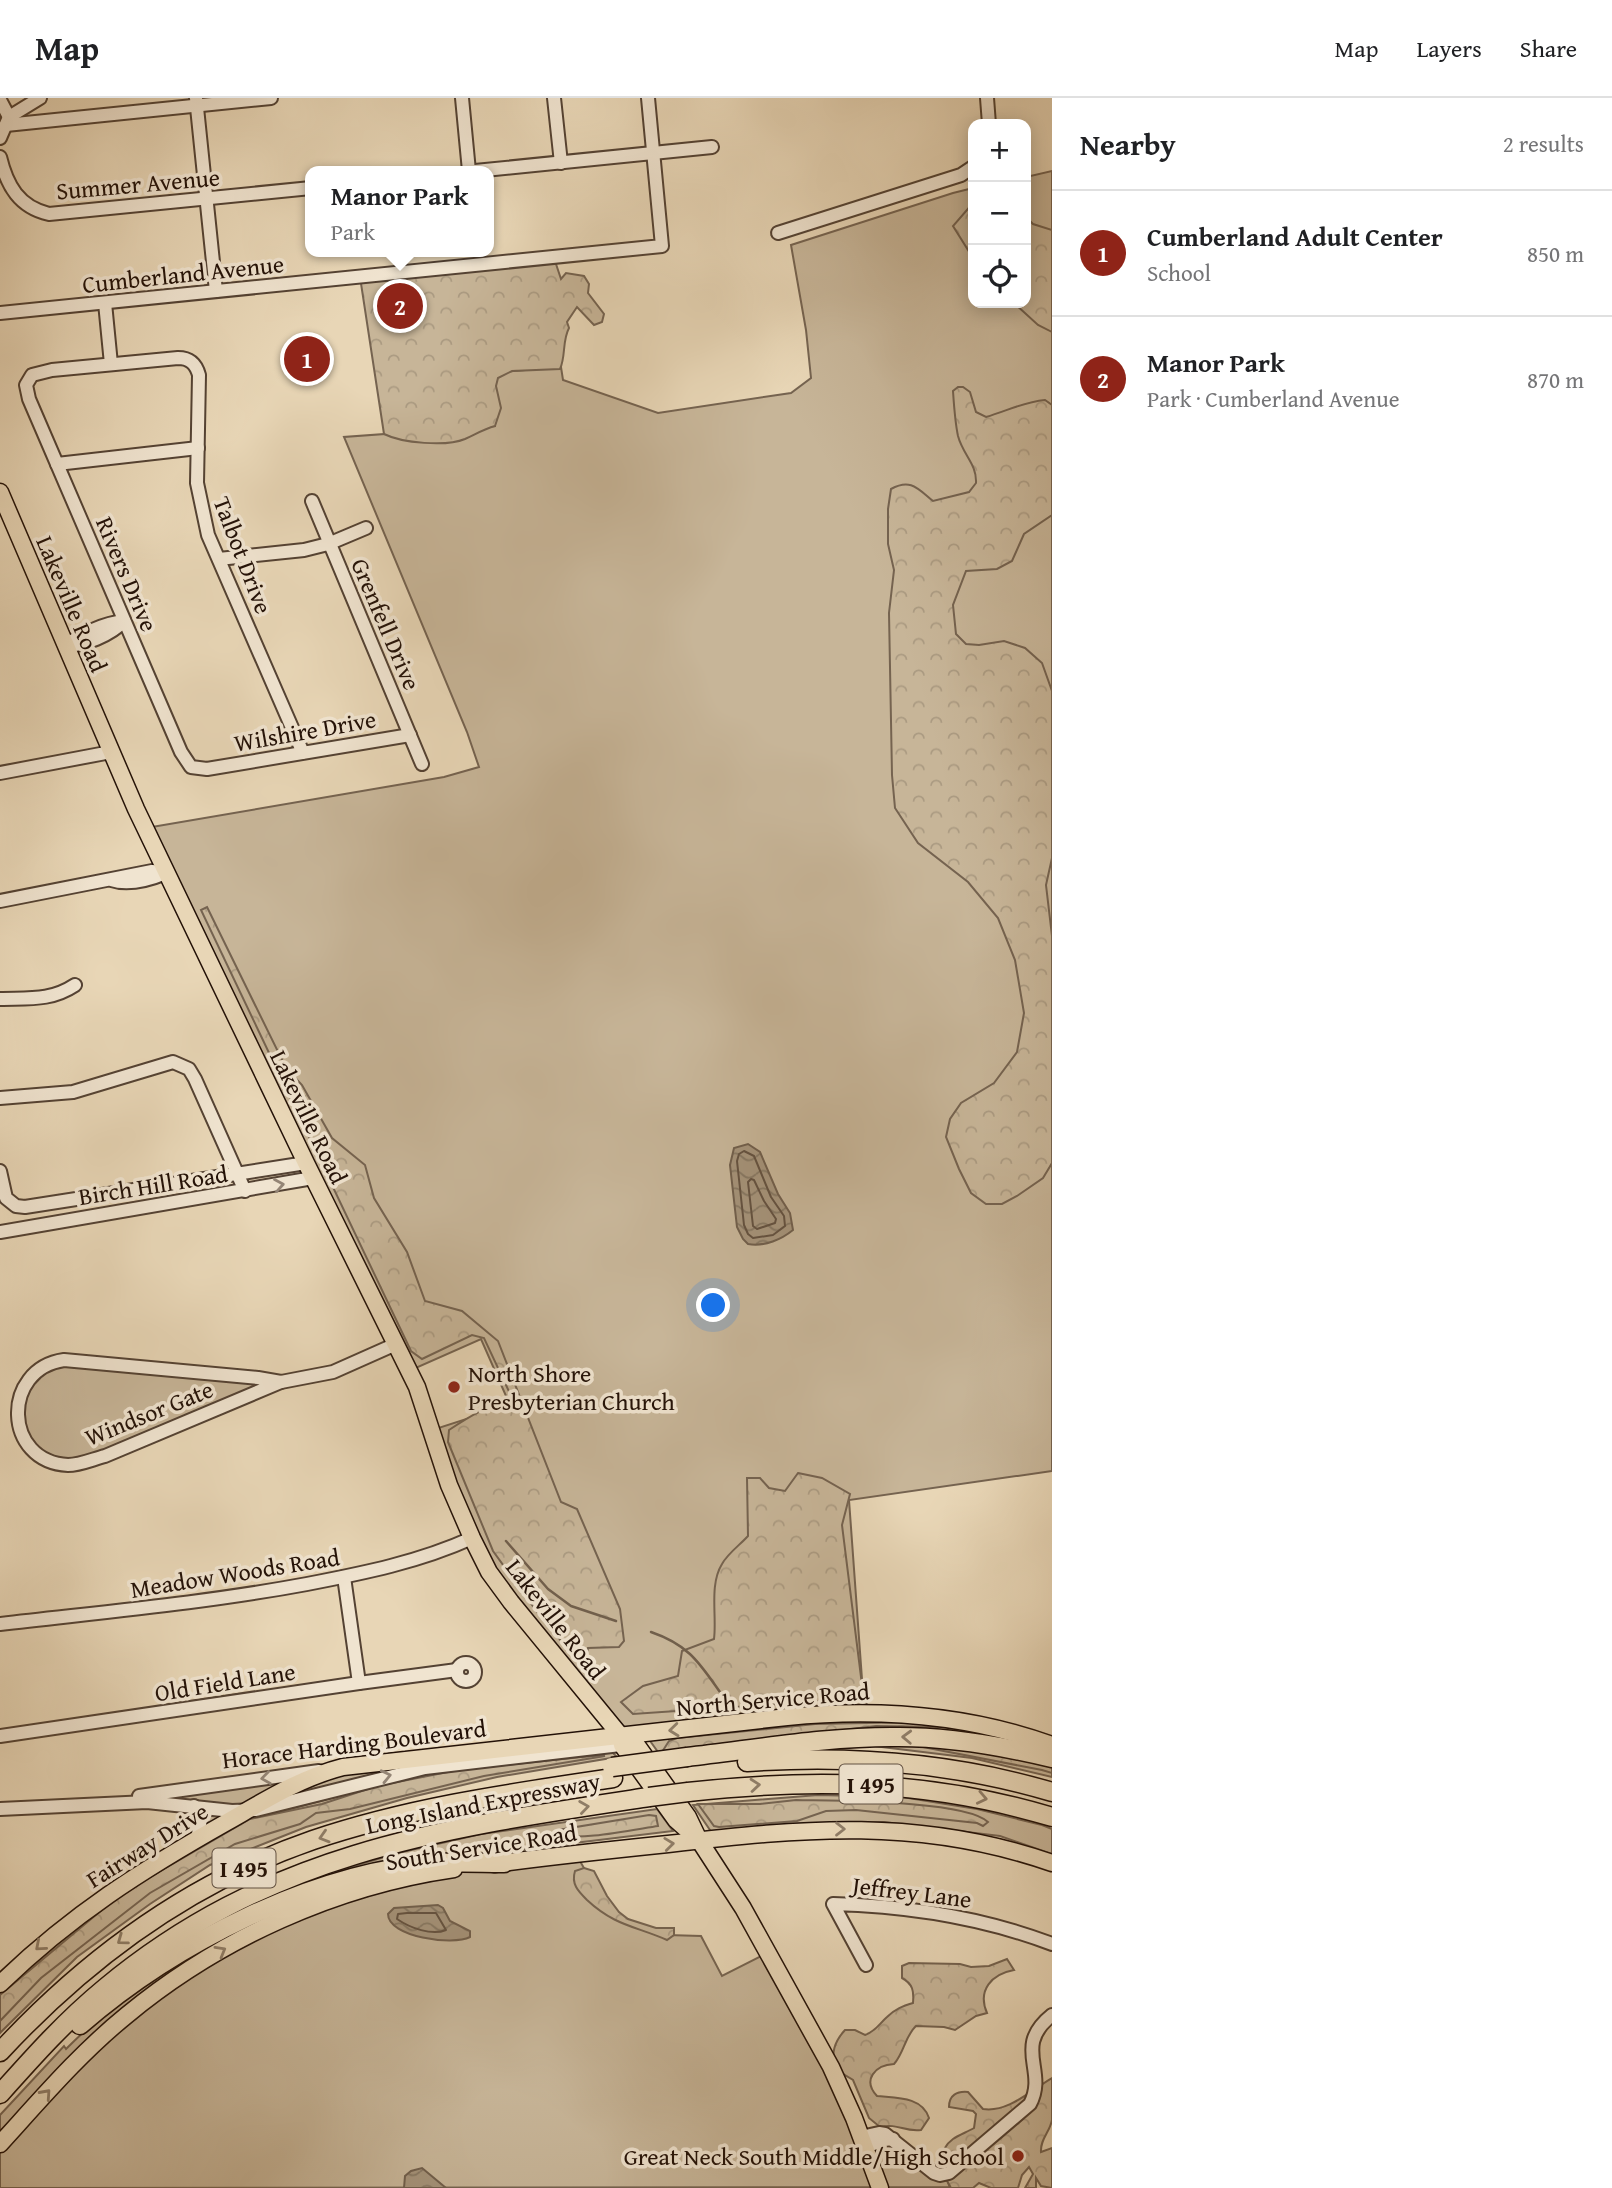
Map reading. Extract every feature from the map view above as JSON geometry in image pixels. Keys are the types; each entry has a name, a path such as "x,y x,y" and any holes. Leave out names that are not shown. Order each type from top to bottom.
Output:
{"highway":[{"path":"687,1763 834,1741 899,1737 958,1741 1052,1758"},
{"name":"I 495","path":"687,1763 836,1759 895,1761 982,1774 1052,1792"},
{"name":"Long Island Expressway","path":"0,2052 39,2011 106,1952 154,1918 231,1875 313,1840 369,1823 446,1806 543,1789 613,1773 687,1763"},
{"name":"Long Island Expressway","path":"0,2094 60,2029 104,1988 176,1936 262,1889 334,1860 424,1835 649,1797 789,1783 887,1785 964,1795 1052,1817"},
{"path":"0,2102 19,2089 64,2040 108,2002 169,1959 233,1925 302,1895 354,1879 439,1863 504,1863"}],"main road":[{"name":"Lakeville Road","path":"2,501 166,873 417,1387 449,1485 489,1572 688,1817 809,2026 837,2081 880,2188"},
{"name":"North Service Road","path":"626,1741 795,1716 878,1713 925,1715 959,1721 1011,1732 1052,1745"},
{"name":"Horace Harding Boulevard","path":"334,1769 385,1761 626,1741"},
{"name":"Fairway Drive","path":"0,1984 40,1945 136,1875 296,1783 334,1769"},
{"name":"South Service Road","path":"0,2144 77,2061 112,2028 166,1985 223,1949 277,1922 360,1891 426,1874 504,1863 797,1830 872,1830 967,1841 1052,1863"}],"street":[{"path":"0,138 7,121 40,98"},
{"path":"7,121 197,102 271,98"},
{"path":"462,98 469,166"},
{"path":"554,98 561,163"},
{"path":"648,98 653,153"},
{"path":"987,98 989,119"},
{"path":"0,100 7,121"},
{"path":"197,102 216,291"},
{"path":"494,169 712,147"},
{"name":"Cumberland Avenue","path":"0,313 216,291 479,258 662,246 653,153"},
{"name":"Summer Avenue","path":"0,157 5,175 20,200 39,212 49,214 305,189"},
{"path":"778,233 961,175 968,170"},
{"path":"105,303 111,364"},
{"name":"Talbot Drive","path":"111,364 185,358 192,362 199,375 197,483 208,535 303,753"},
{"name":"Rivers Drive","path":"111,364 41,371 32,374 26,388 186,760 191,766 207,769"},
{"path":"57,464 198,448"},
{"name":"Grenfell Drive","path":"312,501 422,764"},
{"path":"219,559 304,550 328,544 366,528"},
{"path":"65,646 73,639 124,621"},
{"name":"Wilshire Drive","path":"207,769 410,734"},
{"path":"0,773 111,752"},
{"path":"0,901 111,880 122,884 166,873"},
{"path":"0,999 61,994 75,985"},
{"path":"0,1098 74,1093 167,1063 179,1063 189,1069 195,1079 245,1191"},
{"path":"0,1171 5,1194 9,1201 20,1207 306,1163"},
{"name":"Birch Hill Road","path":"0,1231 313,1178"},
{"name":"Windsor Gate","path":"281,1382 64,1360 46,1365 28,1382 17,1417 20,1430 34,1450 52,1462 75,1465 105,1456 281,1382 333,1372 396,1344"},
{"name":"Meadow Woods Road","path":"0,1624 149,1609 344,1577 409,1562 472,1538"},
{"path":"344,1577 359,1683"},
{"name":"Old Field Lane","path":"0,1736 457,1671"},
{"name":"Horace Harding Boulevard","path":"0,1809 147,1802 246,1811 277,1807 368,1780 425,1768 626,1741"},
{"name":"Horace Harding Boulevard","path":"94,1804 147,1794 334,1769"},
{"path":"194,1806 202,1823 197,1839"},
{"name":"Jeffrey Lane","path":"866,1965 833,1904 941,1913 994,1924 1052,1944"},
{"path":"863,2142 881,2133 893,2139 930,2171 940,2175 953,2171 1030,2104 1035,2087 1031,2051 1033,2037 1041,2024 1052,2015"}],"green space":[{"path":"1052,171 1052,1471 849,1500 863,1693 870,1712 620,1735 489,1572 432,1430 510,1405 481,1339 409,1371 146,828 444,777 479,767 467,732 344,437 495,426 491,373 561,367 563,380 658,413 791,393 811,378 806,330 791,245 968,189 968,308 1031,308 1031,176"},
{"path":"968,209 968,250 953,226"},
{"path":"1031,222 1052,230 1052,332 1038,325 1019,308 1031,308"},
{"path":"555,261 561,279 566,273 584,276 589,284 588,293 604,314 602,322 594,325 577,307 567,322 569,328 560,369 512,371 498,378 496,386 501,408 495,426 465,439 447,443 424,443 384,434 360,277"},
{"path":"958,387 970,392 976,412 986,417 1037,401 1045,400 1052,405 1052,515 1024,534 1012,561 997,569 966,571 953,605 956,634 966,644 1004,641 1025,648 1042,663 1052,691 1052,858 1046,885 1052,936 1052,1163 1043,1178 1002,1204 986,1204 971,1193 946,1137 950,1119 961,1103 994,1083 1017,1052 1024,1013 1015,960 998,918 968,882 918,843 895,808 892,775 889,613 894,570 888,544 891,489 904,485 914,486 933,501 969,492 976,483 974,470 957,431 953,391"},
{"path":"207,907 286,1068 302,1085 332,1138 365,1165 374,1198 407,1252 425,1301 462,1311 498,1341 561,1502 577,1509 620,1609 624,1641 619,1647 588,1648 584,1668 540,1616 493,1551 448,1442 449,1430 487,1408 513,1400 484,1338 472,1335 422,1359 411,1351 201,910"},
{"path":"55,1362 281,1382 66,1465 26,1442 22,1392"},
{"path":"798,1473 822,1478 850,1494 842,1525 863,1693 851,1699 633,1714 621,1702 643,1686 678,1676 682,1651 714,1639 718,1572 727,1556 748,1536 747,1478 760,1478 769,1488 785,1491"},
{"path":"804,1721 926,1721 1013,1740 954,1731 907,1729 658,1752 648,1738"},
{"path":"918,1722 941,1727 876,1726 662,1752 669,1741 677,1738 815,1724"},
{"path":"875,1740 1052,1761 1052,1777 972,1758 849,1743"},
{"path":"933,1743 1052,1765 1052,1773 923,1747"},
{"path":"612,1752 617,1757 497,1777 407,1798 306,1827 210,1865 77,1957 0,2033 0,1990 116,1893 253,1815 278,1812 439,1770"},
{"path":"605,1756 484,1776 350,1809 316,1813 300,1824 235,1844 150,1893 41,1978 0,2021 0,1995 121,1894 250,1819 322,1804 377,1786 458,1770"},
{"path":"425,1768 277,1806 197,1839 200,1816 147,1794 334,1769"},
{"path":"818,1795 902,1797 977,1809 1042,1825 1052,1829 1052,1854 1000,1836 884,1822 793,1824 712,1833 693,1805"},
{"path":"796,1800 954,1809 988,1822 983,1826 977,1823 856,1810 826,1811 797,1821 719,1827 714,1826 698,1804 760,1804"},
{"path":"657,1809 673,1831 525,1849 350,1875 337,1871 398,1853 481,1834"},
{"path":"656,1816 658,1826 576,1837 557,1833 558,1830"},
{"path":"577,1856 610,1913 667,1935 701,1936 722,1976 769,1952 863,2137 876,2134 945,2176 950,2187 0,2188 0,2147 81,2059 161,1991 313,1909 451,1872"},
{"path":"584,1868 594,1871 607,1896 628,1919 656,1928 674,1928 674,1935 667,1940 616,1920 597,1909 581,1894 575,1884 575,1871"},
{"path":"291,1906 205,1951 152,1986 84,2045 0,2132 0,2115 64,2046 66,2049 114,2006 203,1946"},
{"path":"1007,1959 1014,1970 999,1975 988,1984 984,1997 987,2013 976,2016 955,2030 916,2026 894,2064 876,2070 871,2084 877,2096 914,2102 929,2118 921,2130 880,2127 869,2118 853,2080 835,2069 833,2058 841,2034 845,2030 855,2030 865,2035 893,2012 913,2003 912,1988 902,1978 902,1966 909,1963 989,1966"},
{"path":"1052,2078 1052,2120 1041,2152 1052,2148 1052,2188 1041,2186 1036,2178 1036,2188 1025,2188 1033,2174 1029,2167 1022,2175 1018,2188 991,2188 979,2183 973,2188 951,2188 943,2169 944,2150 953,2139 974,2128 976,2114 973,2111 949,2107 952,2097 960,2092 968,2092 983,2109 1001,2108"}],"water":[{"path":"748,1144 760,1152 778,1194 790,1213 793,1230 778,1239 761,1244 748,1244 737,1227 730,1165 734,1148"},
{"path":"438,1905 443,1908 450,1921 470,1931 470,1937 462,1940 423,1938 398,1929 388,1914 394,1908"},
{"path":"422,2168 446,2188 404,2188 405,2176"}],"waterway":[{"path":"506,1541 548,1589 571,1606 616,1621"},
{"path":"651,1632 676,1644 694,1658 725,1699"}],"place":[{"name":"Manor Park","path":"400,306"},
{"name":"Cumberland Adult Center","path":"307,359"},
{"name":"North Shore Presbyterian Church","path":"454,1387"},
{"name":"Great Neck South Middle/High School","path":"1018,2156"}]}
